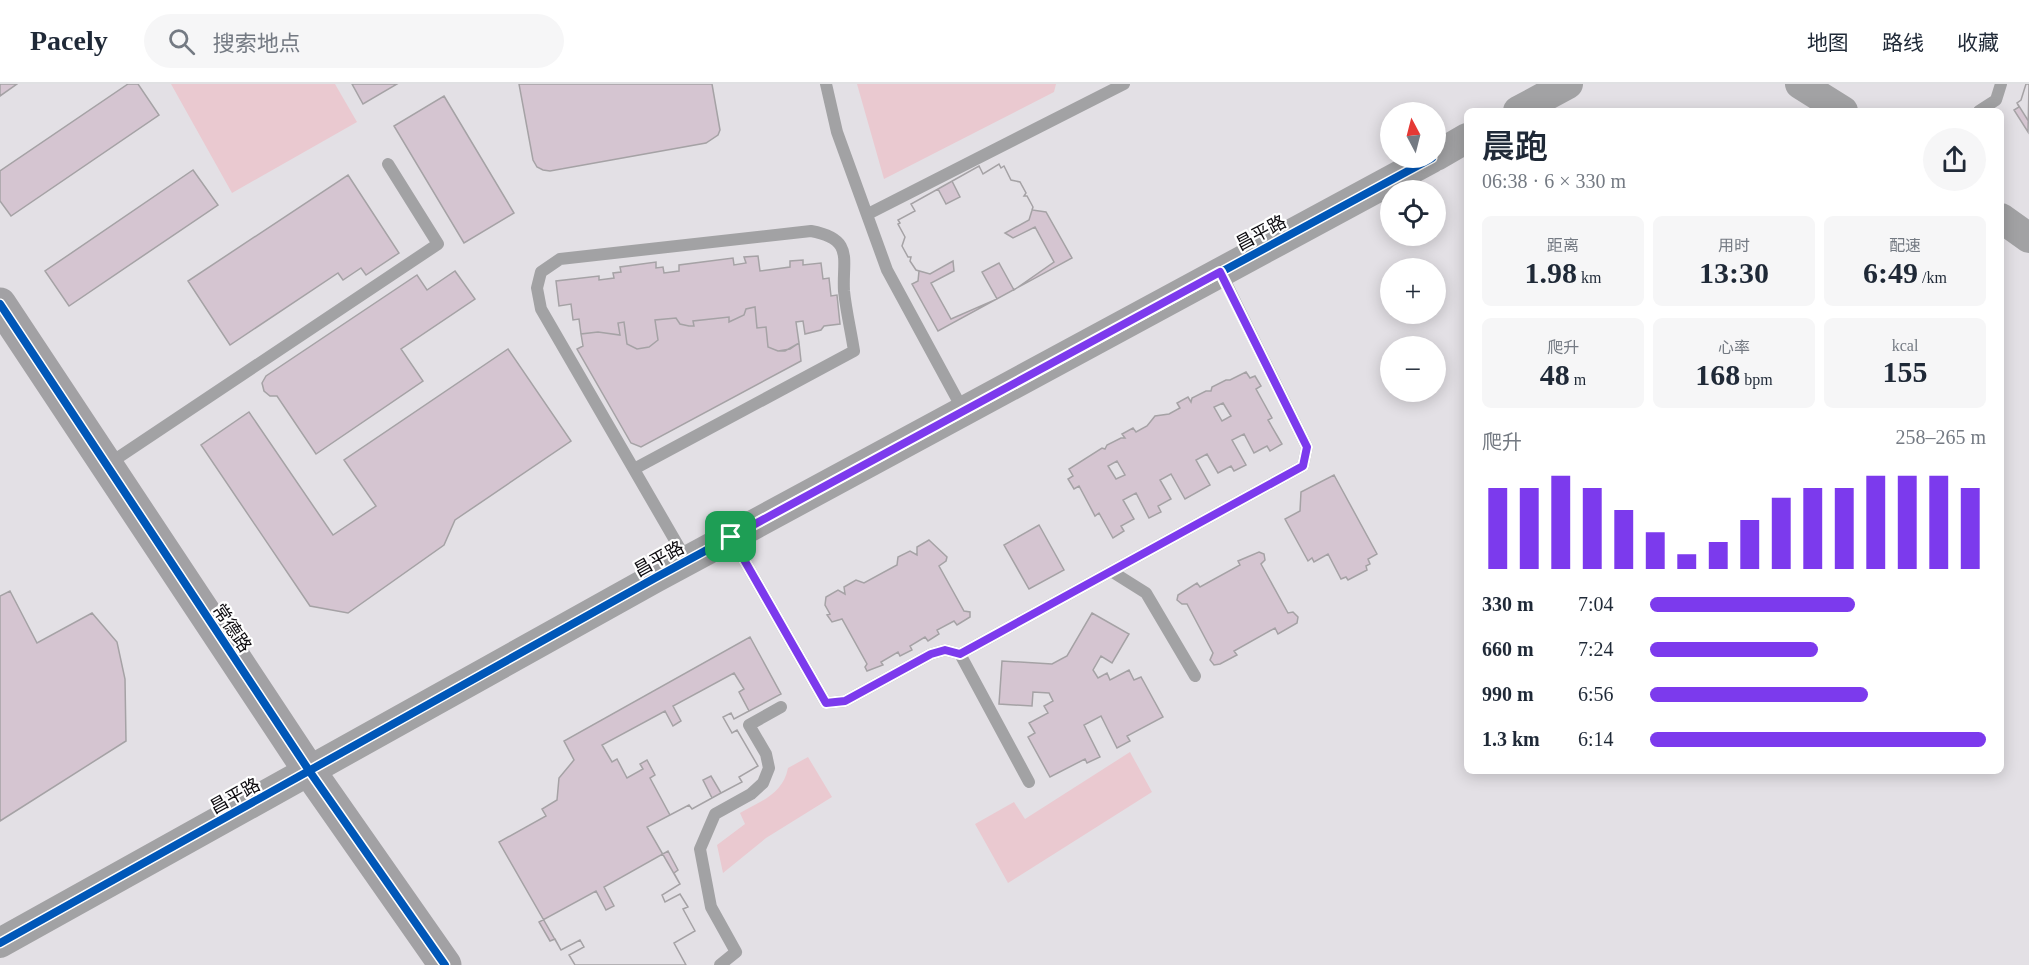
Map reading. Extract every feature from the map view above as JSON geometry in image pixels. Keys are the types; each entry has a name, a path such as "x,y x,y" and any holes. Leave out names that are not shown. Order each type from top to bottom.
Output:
{"main road":[{"name":"常德路","path":"0,304 310,771 445,965"}],"street":[{"path":"1524,108 1568,84"},
{"path":"1800,84 1838,108"},
{"name":"昌平路","path":"1446,150 1464,140"},
{"name":"昌平路","path":"0,943 687,561 1414,168"},
{"path":"2004,220 2029,238"}],"lane":[{"path":"826,84 837,132 887,270 964,411"},
{"path":"868,214 1124,84"},
{"path":"1983,108 1996,99 2001,84"},
{"path":"106,465 438,244 388,164"},
{"path":"634,470 854,351 844,290 846,262 843,250 836,241 823,234 800,233 560,259 541,272 537,288 541,309 634,470 687,561"},
{"path":"731,537 826,703 845,701 931,654 945,650 960,654 1303,466 1307,447 1220,272"},
{"path":"1111,571 1146,593 1195,676"},
{"path":"960,654 1029,782"},
{"path":"720,965 736,952 711,907 700,849 715,814 751,794 763,783 769,768 766,754 749,725 781,707"}],"shaded area":[{"path":"171,84 335,84 357,122 232,193"},
{"path":"857,84 1056,84 1054,92 884,179"},
{"path":"1130,752 1152,792 1008,883 975,824 1014,802 1025,819"},
{"path":"808,757 832,797 766,838 723,873 717,845 745,824 740,813 770,796 781,784 788,768"}],"building":[{"path":"0,84 17,84 0,96"},
{"path":"128,84 138,84 159,115 11,216 0,201 0,171"},
{"path":"352,84 397,84 363,104"},
{"path":"519,84 712,84 720,130 718,135 706,143 550,171 543,170 537,167 533,160"},
{"path":"2026,84 2029,84 2029,122 2017,103 2021,100"},
{"path":"2026,84 2029,84 2028,132 2014,110 2019,107 2017,103 2021,100"},
{"path":"444,96 514,213 464,243 394,126"},
{"path":"999,164 1001,168 1004,166 1011,180 1020,182 1026,193 1024,196 1027,196 1033,207 1029,220 1005,233 1013,238 1035,227 1054,262 1014,290 999,263 982,272 997,299 951,319 931,283 954,271 953,261 930,274 916,270 910,261 911,257 908,257 902,246 905,237 898,220 915,211 911,204 938,189 946,204 960,197 952,181 979,166 983,174"},
{"path":"999,164 1001,168 1004,166 1011,180 1020,182 1026,193 1024,196 1027,196 1033,207 1032,210 1046,212 1072,258 938,331 912,284 918,281 919,271 916,270 910,261 911,257 908,257 902,246 905,237 898,220 915,211 911,204 979,166 983,174"},
{"path":"193,170 218,205 69,306 45,271"},
{"path":"348,175 399,253 366,275 361,268 343,280 338,273 230,345 188,281"},
{"path":"758,256 760,271 790,267 790,261 803,260 803,265 821,263 823,279 829,278 831,296 837,295 840,324 824,326 821,330 805,334 803,321 796,322 799,343 790,349 778,351 768,347 766,327 757,328 755,307 746,309 744,315 729,322 729,317 693,321 694,326 689,326 680,324 676,318 655,320 658,340 649,347 637,349 627,344 624,322 618,323 620,335 598,332 581,334 579,319 573,320 571,304 559,306 556,281 599,276 599,280 614,278 613,273 621,272 620,267 656,262 656,268 663,267 664,273 679,271 679,265 733,258 734,265 746,263 744,257"},
{"path":"455,271 475,299 401,349 423,381 316,454 277,396 270,396 264,391 262,383 266,376 417,275 427,290"},
{"path":"755,307 757,328 766,327 768,347 785,351 799,343 801,361 641,447 631,443 577,349 583,346 581,334 598,332 620,335 618,323 624,322 627,344 637,349 649,347 658,340 655,320 676,318 680,324 689,326 694,326 693,321 729,317 729,322 744,315 746,309"},
{"path":"508,349 571,441 455,520 444,545 348,613 310,606 201,445 249,412 333,535 376,506 344,460"},
{"path":"1246,372 1250,378 1255,376 1261,386 1256,389 1272,418 1268,420 1282,444 1270,451 1267,446 1254,453 1244,434 1232,440 1246,465 1234,471 1231,466 1218,473 1207,454 1196,460 1210,485 1185,499 1171,474 1160,480 1171,499 1158,506 1161,512 1149,518 1136,493 1123,500 1134,519 1121,526 1124,531 1113,538 1099,513 1095,516 1079,486 1074,489 1068,479 1073,476 1069,469 1102,448 1105,449 1107,445 1125,438 1122,434 1133,428 1136,432 1147,426 1155,416 1169,414 1180,408 1177,403 1188,397 1191,402 1192,398 1211,391 1212,387","holes":["1223,403 1231,416 1222,421 1214,407","1117,461 1125,475 1116,479 1108,466"]},
{"path":"1334,475 1377,554 1368,559 1370,564 1366,566 1367,570 1348,580 1346,577 1341,579 1328,554 1314,562 1312,558 1308,561 1285,519 1300,511 1301,492"},
{"path":"1039,525 1064,570 1029,589 1004,545"},
{"path":"929,540 947,557 946,561 939,566 964,611 970,612 970,617 957,625 954,621 937,630 939,634 928,641 925,637 910,646 912,650 900,656 898,652 881,662 883,665 867,671 865,667 867,664 842,619 832,622 827,615 830,614 825,605 826,597 838,590 845,594 844,587 856,580 864,583 897,565 898,557 910,551 917,555 917,547"},
{"path":"1259,552 1264,554 1265,560 1261,564 1288,613 1293,612 1298,617 1297,623 1278,634 1275,628 1234,651 1237,655 1214,665 1210,660 1213,653 1187,604 1182,604 1177,600 1178,595 1197,583 1200,587 1240,565 1238,561"},
{"path":"10,591 37,643 92,613 117,642 125,679 126,741 0,821 0,596"},
{"path":"1092,613 1129,634 1112,663 1101,656 1093,670 1098,678 1107,673 1110,680 1129,670 1134,680 1141,677 1163,717 1127,736 1130,741 1117,748 1101,716 1084,725 1100,757 1087,763 1085,759 1050,777 1028,737 1035,733 1029,723 1048,713 1044,706 1053,701 1049,693 1033,692 1032,706 999,704 1002,661 1052,664 1067,656"},
{"path":"750,637 781,694 734,719 731,713 723,717 732,733 737,730 758,766 739,777 742,782 692,809 689,805 647,827 680,884 662,895 665,902 680,894 688,907 683,909 695,931 674,943 686,965 575,965 569,955 584,947 580,940 561,950 499,842 546,816 542,809 557,800 559,778 574,760 564,741"},
{"path":"734,673 744,689 739,692 749,711 734,719 731,713 723,717 732,733 737,730 758,766 739,777 742,782 721,793 711,776 703,780 712,798 692,809 689,805 670,815 650,778 655,775 647,760 640,764 643,769 627,778 617,759 612,762 602,745 665,711 673,726 681,721 673,706"},
{"path":"668,851 678,870 674,873 680,884 662,895 665,902 680,894 688,907 683,909 695,931 674,943 686,965 575,965 569,955 584,947 580,940 561,950 555,939 550,941 539,922 596,891 606,910 614,906 604,887"}],"cycle path":[{"path":"0,943 655,578 1414,168"},
{"path":"0,304 310,772 445,965"}],"route":[{"path":"1220,272 1307,447 1303,466 960,654 945,650 931,654 845,701 826,703 731,537 1220,272"}]}
